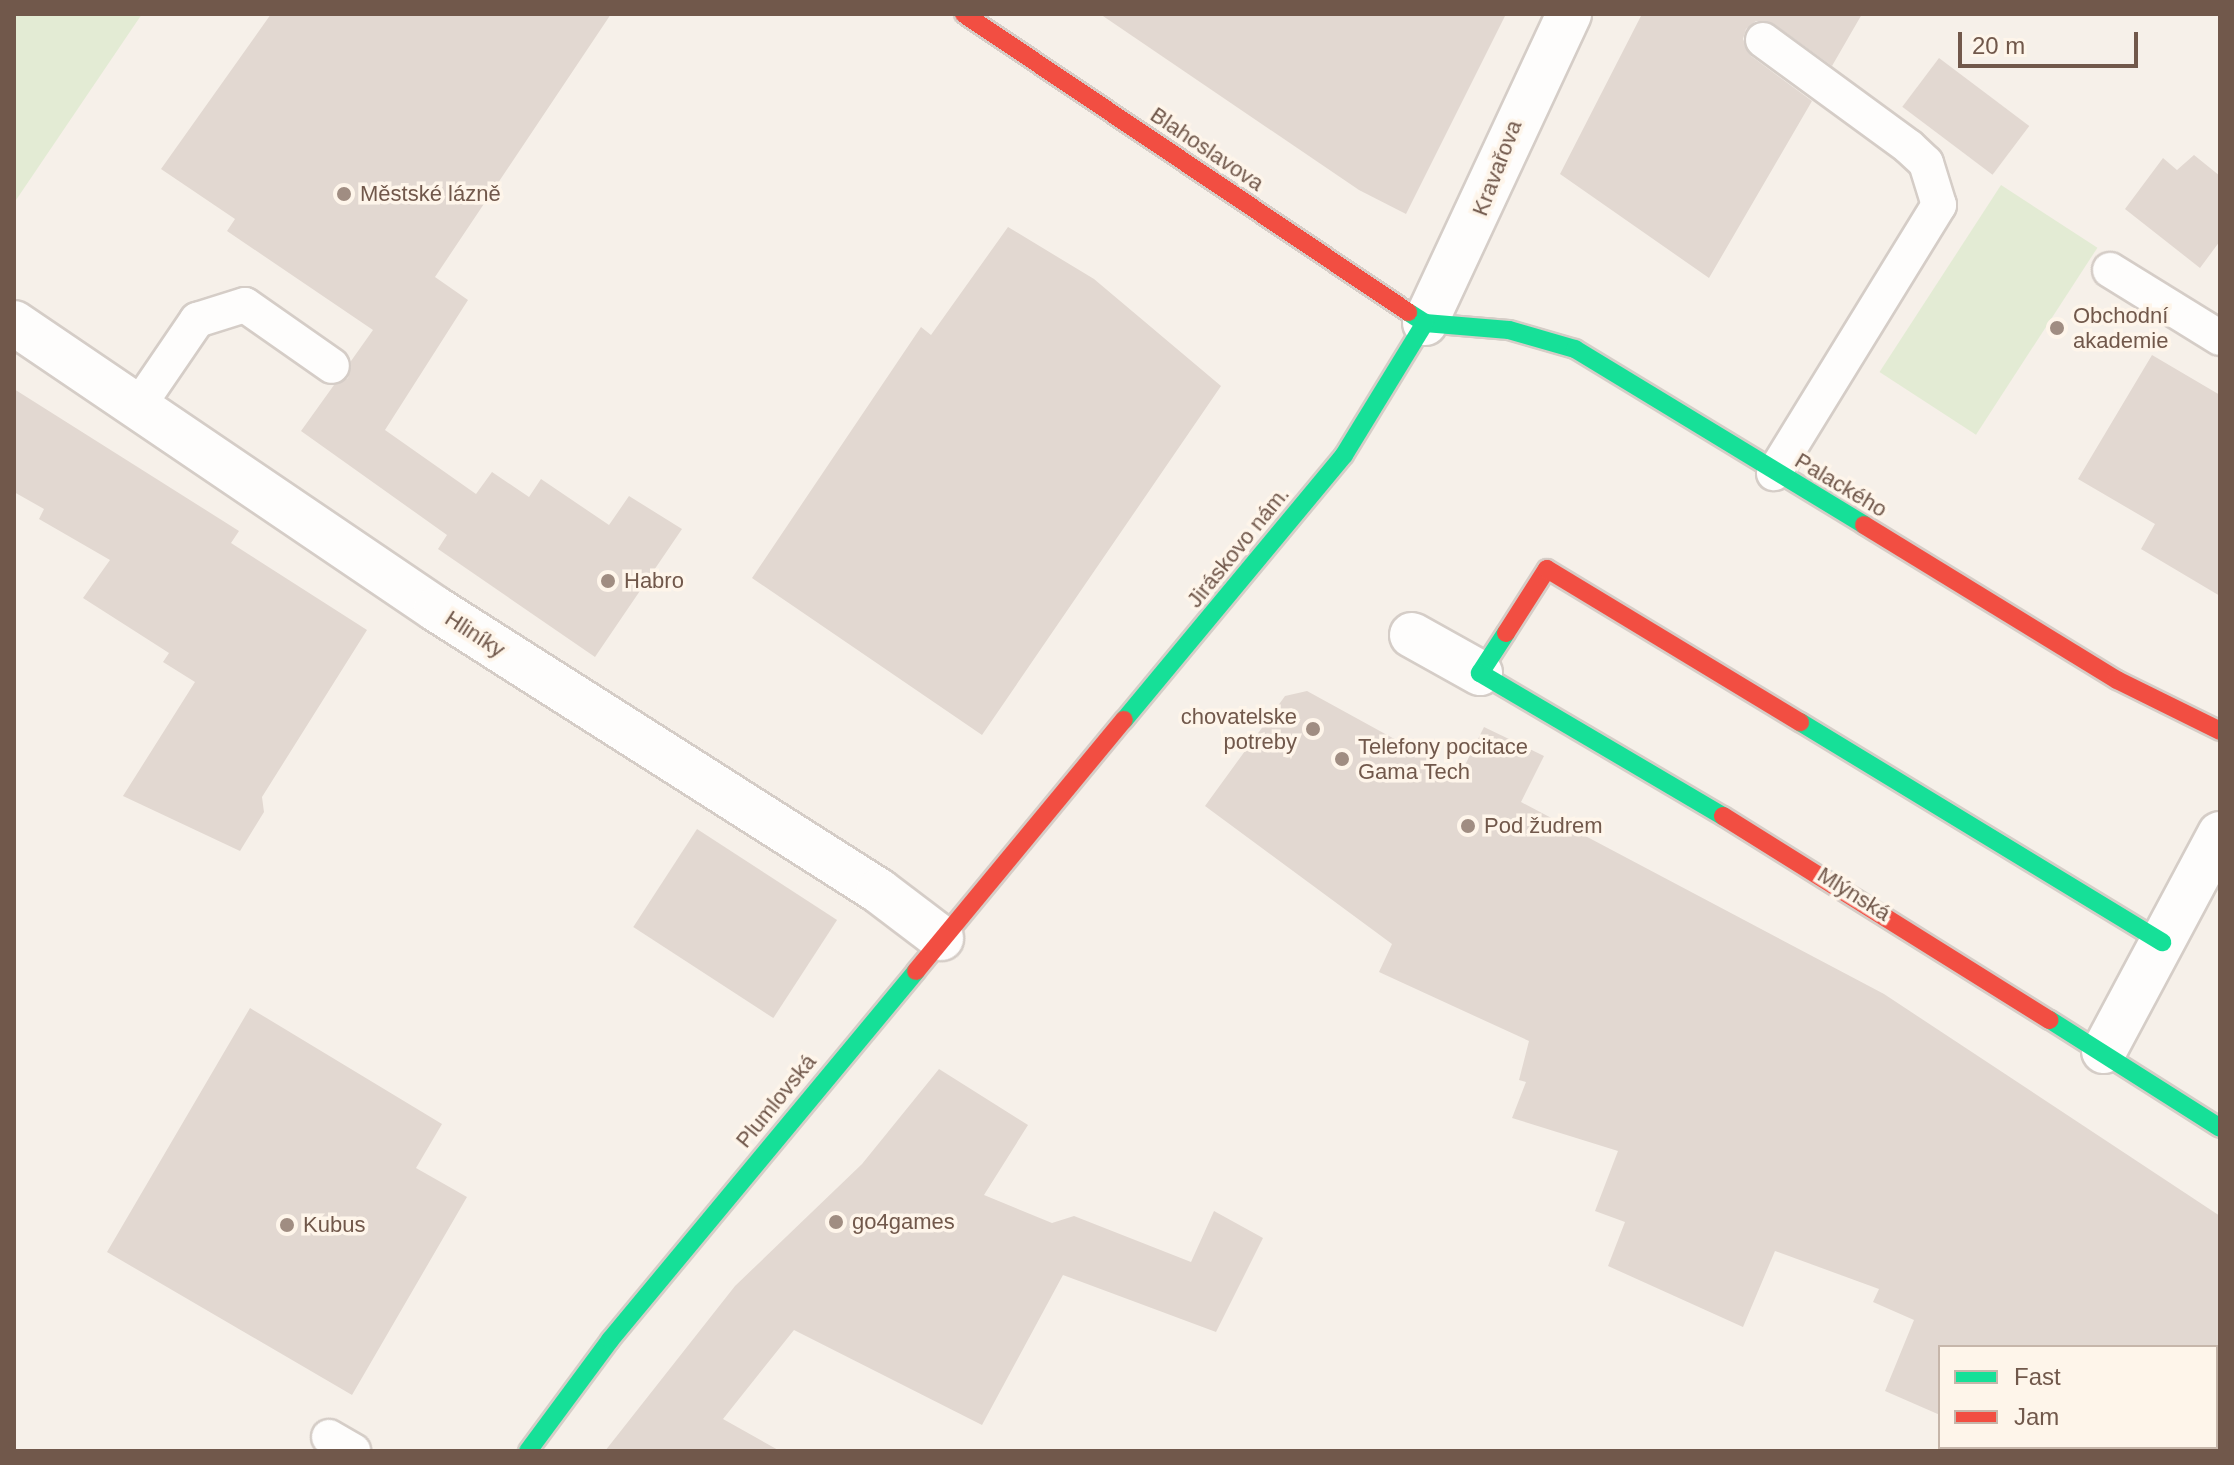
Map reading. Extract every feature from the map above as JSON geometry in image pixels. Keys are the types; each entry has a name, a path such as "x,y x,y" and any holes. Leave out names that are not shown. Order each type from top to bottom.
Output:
{"main road":[{"name":"Blahoslavova","path":"964,14 1425,323"},
{"name":"Palackého","path":"1425,323 1509,330 1575,349 2117,680 2220,731"},
{"name":"Jiráskovo nám.","path":"1071,789 1344,455 1425,323"},
{"path":"1480,673 1547,569 2162,942"},
{"name":"Mlýnská","path":"1480,673 1723,813 2104,1051 2220,1128"},
{"name":"Plumlovská","path":"528,1451 610,1340 941,938 1071,789"}],"street":[{"name":"Kravařova","path":"1425,323 1569,14"},
{"name":"Hliníky","path":"14,323 137,408 941,938"},
{"name":"Mlýnská","path":"1412,635 1480,673"},
{"path":"2104,1051 2220,834"}],"lane":[{"path":"1763,40 1909,147 1926,163 1939,205 1774,473"},
{"path":"2110,270 2220,338"},
{"path":"137,408 197,320 245,305 332,366"}],"green space":[{"path":"14,14 142,14 14,203"},
{"path":"2001,185 2097,248 1976,435 1880,372"}],"building":[{"name":"Městské lázně","path":"271,14 611,14 435,277 468,300 385,430 476,494 492,472 529,497 541,479 609,525 629,496 682,529 595,657 438,549 447,535 301,431 334,385 348,378 351,361 373,330 227,231 235,219 161,169"},
{"path":"1100,14 1506,14 1406,214 1359,190"},
{"path":"1642,14 1862,14 1832,66 1774,24 1756,21 1746,29 1743,39 1751,56 1812,101 1709,278 1560,174"},
{"path":"1939,58 2029,126 1993,175 1902,107"},
{"path":"2194,155 2220,176 2220,241 2200,268 2125,209 2163,158 2177,170"},
{"path":"1008,227 1094,279 1221,386 982,735 752,578 921,327 931,335"},
{"path":"2152,355 2220,395 2220,596 2141,549 2155,524 2078,479"},
{"path":"14,389 239,531 231,543 367,630 262,797 264,812 240,851 123,796 195,682 163,662 169,653 83,598 110,560 39,519 44,509 14,492"},
{"path":"1307,691 1460,775 1484,727 1544,756 1521,802 1884,994 2220,1216 2220,1371 2218,1345 1938,1345 1938,1414 1885,1391 1914,1320 1873,1302 1879,1289 1775,1251 1743,1327 1608,1266 1625,1222 1595,1211 1618,1151 1512,1118 1526,1082 1519,1080 1529,1041 1379,972 1392,944 1205,806 1285,696"},
{"path":"697,829 837,920 773,1018 633,927"},
{"name":"Kubus","path":"250,1008 442,1124 416,1168 467,1197 352,1395 107,1252"},
{"path":"939,1069 1028,1125 984,1195 1052,1223 1074,1216 1191,1262 1214,1211 1263,1238 1216,1332 1063,1275 982,1425 794,1330 723,1419 780,1451 605,1451 735,1286 862,1164"}],"traffic: fast":[{"path":"1408,312 1425,323 1509,330 1575,349 1864,525"},
{"path":"1124,720 1344,455 1425,323"},
{"path":"1506,633 1480,673 1723,816"},
{"path":"1800,722 2162,942"},
{"path":"528,1451 610,1340 916,971"},
{"path":"2050,1020 2220,1128"}],"traffic: jam":[{"path":"964,14 1408,312"},
{"path":"1864,525 2117,680 2220,731"},
{"path":"1506,633 1547,569 1800,722"},
{"path":"916,971 1124,720"},
{"path":"1723,816 2050,1020"}],"place":[{"name":"Městské lázně","path":"344,194"},
{"name":"Obchodní akademie","path":"2057,328"},
{"name":"Habro","path":"608,581"},
{"name":"chovatelske potreby","path":"1313,729"},
{"name":"Telefony pocitace Gama Tech","path":"1342,759"},
{"name":"Pod žudrem","path":"1468,826"},
{"name":"go4games","path":"836,1222"},
{"name":"Kubus","path":"287,1225"}]}
